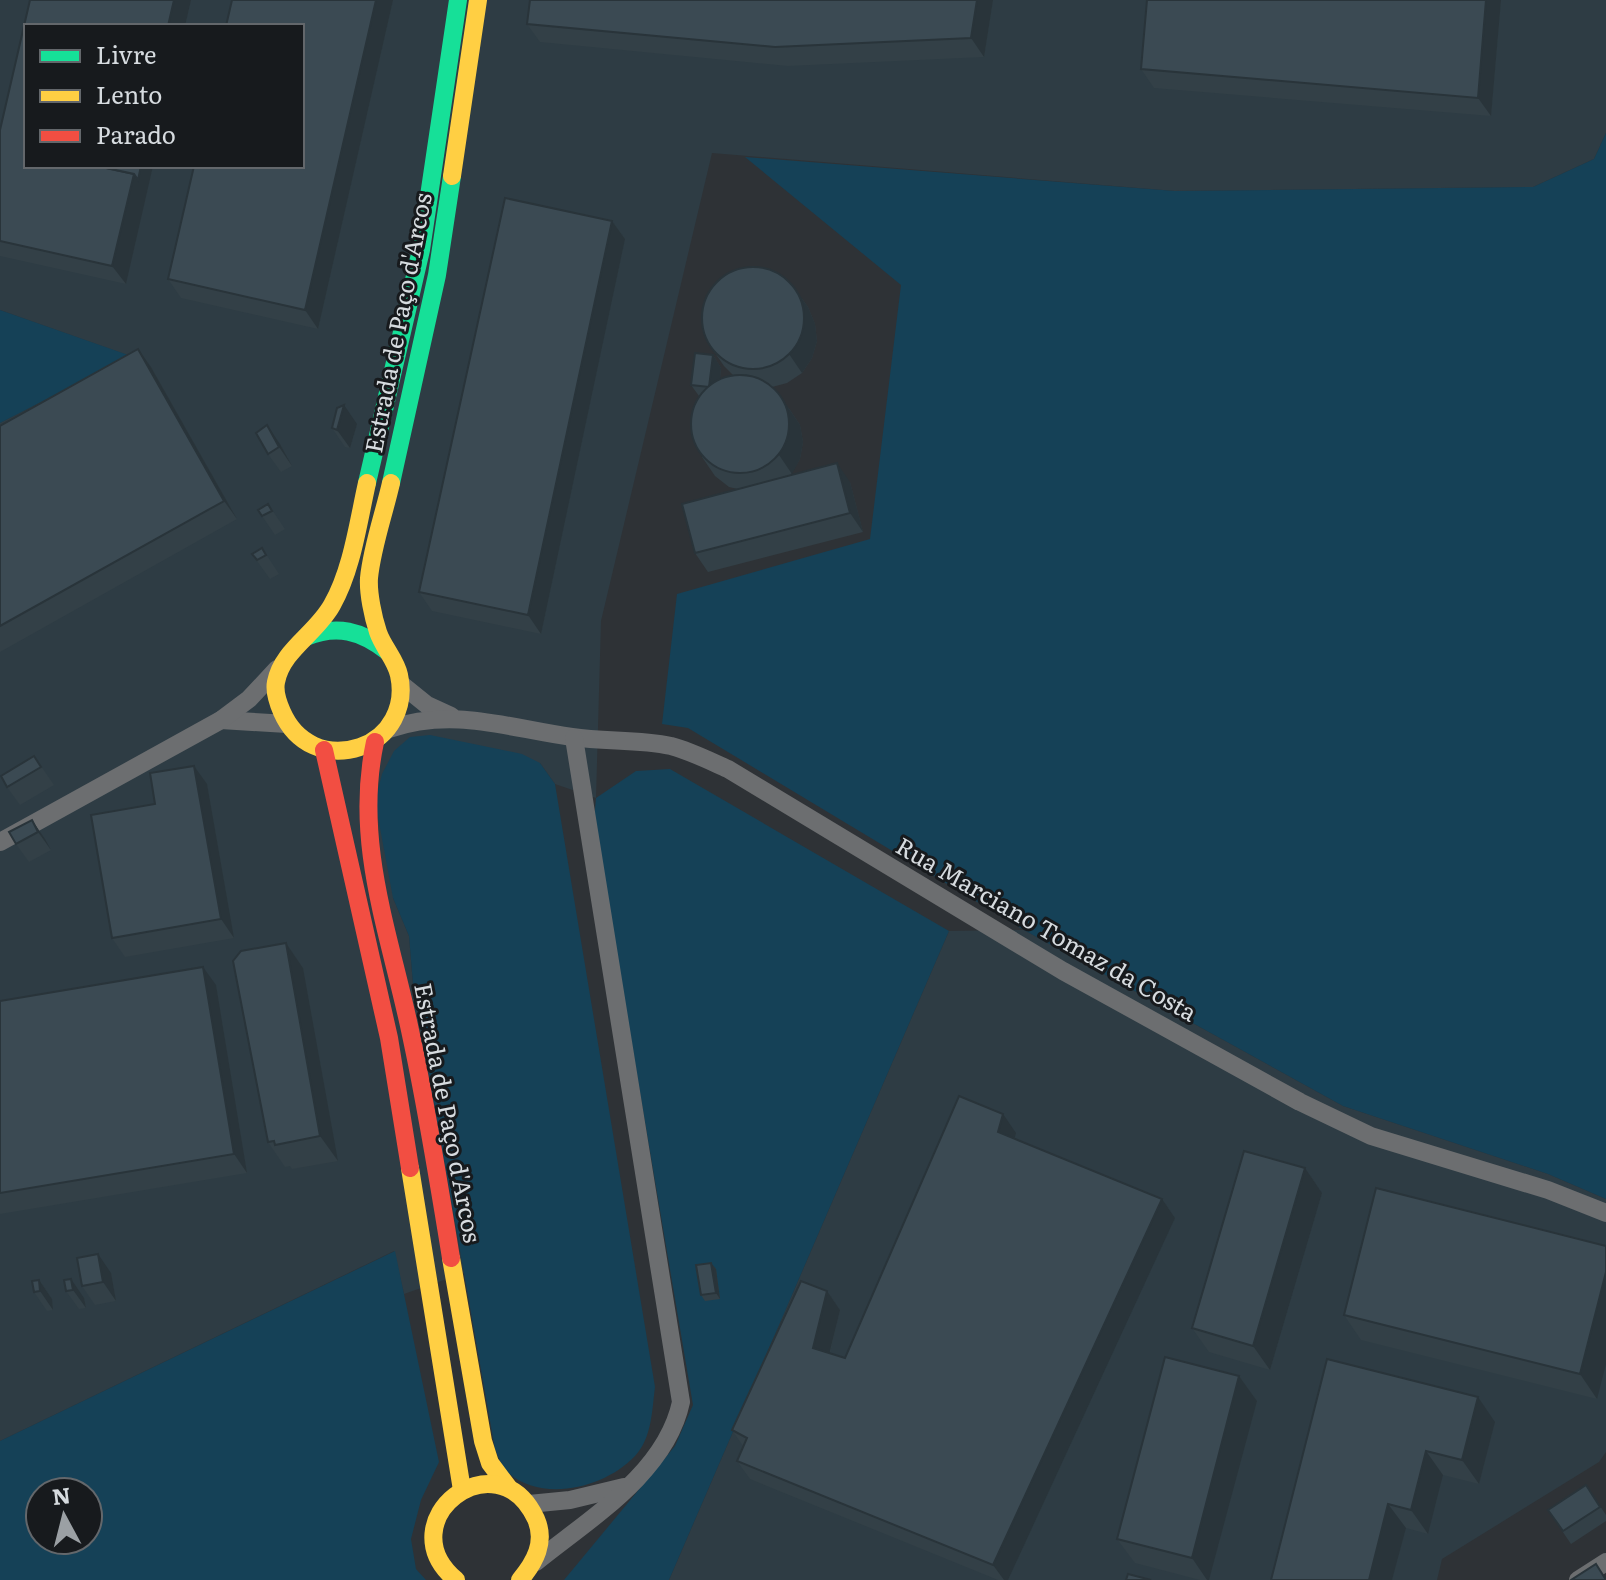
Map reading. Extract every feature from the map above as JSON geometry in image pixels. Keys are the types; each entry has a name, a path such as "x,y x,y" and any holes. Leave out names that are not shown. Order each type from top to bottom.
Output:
{"main road":[{"name":"Estrada de Paço d'Arcos","path":"279,667 324,618 339,591 361,512 421,250 458,0"},
{"name":"Estrada de Paço d'Arcos","path":"401,684 373,615 369,580 437,275 478,0"},
{"path":"306,637 320,631 349,629 365,634 387,651"},
{"path":"279,667 275,684 277,701 287,724 309,745 341,753 375,742 389,729 400,703 401,684"},
{"name":"Estrada de Paço d'Arcos","path":"375,742 365,785 371,853 410,1030 483,1441 490,1463 508,1487 529,1504"},
{"name":"Estrada de Paço d'Arcos","path":"324,750 389,1038 462,1490"},
{"path":"456,1580 441,1564 434,1531 444,1507 462,1490 490,1483 508,1487"},
{"path":"520,1580 535,1564 541,1546 541,1528 529,1504"}],"street":[{"path":"0,842 221,720 249,699 279,667"},
{"name":"Rua Marciano Tomaz da Costa","path":"401,684 427,705 457,718"},
{"name":"Rua Marciano Tomaz da Costa","path":"389,729 428,718 457,718 574,738 673,747 728,769 1063,971 1300,1102 1371,1136 1548,1190 1606,1213"},
{"path":"221,720 287,724"},
{"path":"535,1564 630,1486 676,1423 681,1402 574,738"},
{"path":"529,1504 570,1500 630,1486"},
{"path":"1578,1580 1606,1561"}],"shaded area":[{"path":"0,0 1606,0 1606,133 1594,159 1533,187 1175,191 712,153 601,621 596,798 555,784 540,763 393,898 409,936 413,984 464,1273 404,1294 394,1251 0,1441 0,423 130,356 0,310"},
{"path":"1606,133 1606,1199 1548,1174 1343,1106 1024,930 688,728 662,724 677,594 870,539 901,285 745,157 1175,191 1533,187 1594,159"},
{"path":"0,310 131,356 0,423"},
{"path":"430,735 522,754 540,763 555,784 655,1387 648,1432 641,1449 607,1476 572,1488 537,1487 520,1481 506,1471 495,1449 413,984 409,936 393,898 375,801 382,774 394,751 410,737"},
{"path":"670,769 949,931 669,1580 564,1580 675,1446 693,1405 594,821 596,798 636,771"},
{"path":"1024,930 1343,1106 1548,1174 1606,1199 1606,1452 1599,1462 1442,1559 1437,1580 669,1580 949,931"},
{"path":"395,1251 439,1462 421,1500 411,1539 416,1569 426,1580 0,1580 0,1441"}],"building":[{"path":"30,0 174,0 168,24 24,24"},
{"path":"232,0 376,0 305,310 168,279 194,168 304,168 304,24 226,24"},
{"path":"530,0 977,0 971,38 775,47 527,24"},
{"path":"1147,0 1486,0 1478,98 1141,69"},
{"path":"24,26 24,168 106,168 134,174 112,266 0,241 0,130"},
{"path":"106,168 141,168 138,180 134,174"},
{"path":"505,198 612,221 528,615 419,592"},
{"path":"753,267 772,271 789,282 800,299 804,318 800,337 789,354 772,365 753,369 734,365 717,354 706,337 702,318 706,299 717,282 734,271"},
{"path":"138,349 224,501 0,626 0,426"},
{"path":"695,353 713,355 709,387 691,385"},
{"path":"740,375 759,378 775,389 786,405 789,424 786,443 775,459 759,470 740,473 721,470 705,459 694,443 691,424 694,405 705,389 721,378"},
{"path":"344,405 337,430 332,428 337,408"},
{"path":"267,425 279,447 268,454 256,433"},
{"path":"837,463 850,513 695,553 682,504"},
{"path":"268,504 272,511 262,516 258,510"},
{"path":"262,548 266,555 257,560 252,554"},
{"path":"34,756 41,767 7,787 1,776"},
{"path":"194,766 221,919 112,938 91,815 155,804 150,773"},
{"path":"32,820 38,832 16,844 9,832"},
{"path":"286,943 320,1136 275,1145 274,1141 268,1142 233,961 241,951"},
{"path":"203,967 234,1154 0,1193 0,1001"},
{"path":"959,1096 1003,1114 998,1132 1162,1199 993,1565 737,1461 747,1438 732,1430 801,1281 827,1291 813,1348 845,1358"},
{"path":"1244,1151 1305,1168 1253,1346 1192,1328"},
{"path":"1376,1188 1606,1246 1606,1272 1580,1374 1344,1315"},
{"path":"98,1254 103,1282 82,1286 77,1258"},
{"path":"711,1263 716,1293 701,1295 696,1265"},
{"path":"71,1279 73,1290 66,1291 64,1280"},
{"path":"39,1280 40,1291 34,1292 32,1281"},
{"path":"1165,1357 1239,1376 1192,1558 1117,1539"},
{"path":"1327,1359 1478,1397 1462,1460 1426,1451 1411,1510 1388,1504 1369,1580 1271,1580"},
{"path":"1586,1485 1600,1507 1563,1531 1548,1510"},
{"path":"1596,1564 1606,1580 1571,1580"},
{"path":"1128,1574 1151,1580 1126,1580"}],"traffic: fast":[{"path":"367,483 421,250 458,0"},
{"path":"391,483 437,275 452,176"},
{"path":"306,637 338,630 358,634 387,651"}],"traffic: slow":[{"path":"452,176 478,0"},
{"path":"367,483 354,546 339,591 325,615 285,661 276,682 282,712 295,733 314,746 336,751 360,747 380,736 398,709 399,675 378,632 369,584 373,554 391,483"},
{"path":"410,1168 462,1490"},
{"path":"451,1258 483,1441 490,1463 508,1487"},
{"path":"456,1580 438,1557 433,1534 440,1513 455,1496 475,1486 497,1485 518,1495 539,1527 537,1551 520,1580"}],"traffic: jam":[{"path":"375,742 369,780 371,854 422,1091 451,1258"},
{"path":"324,750 389,1038 410,1168"}]}
